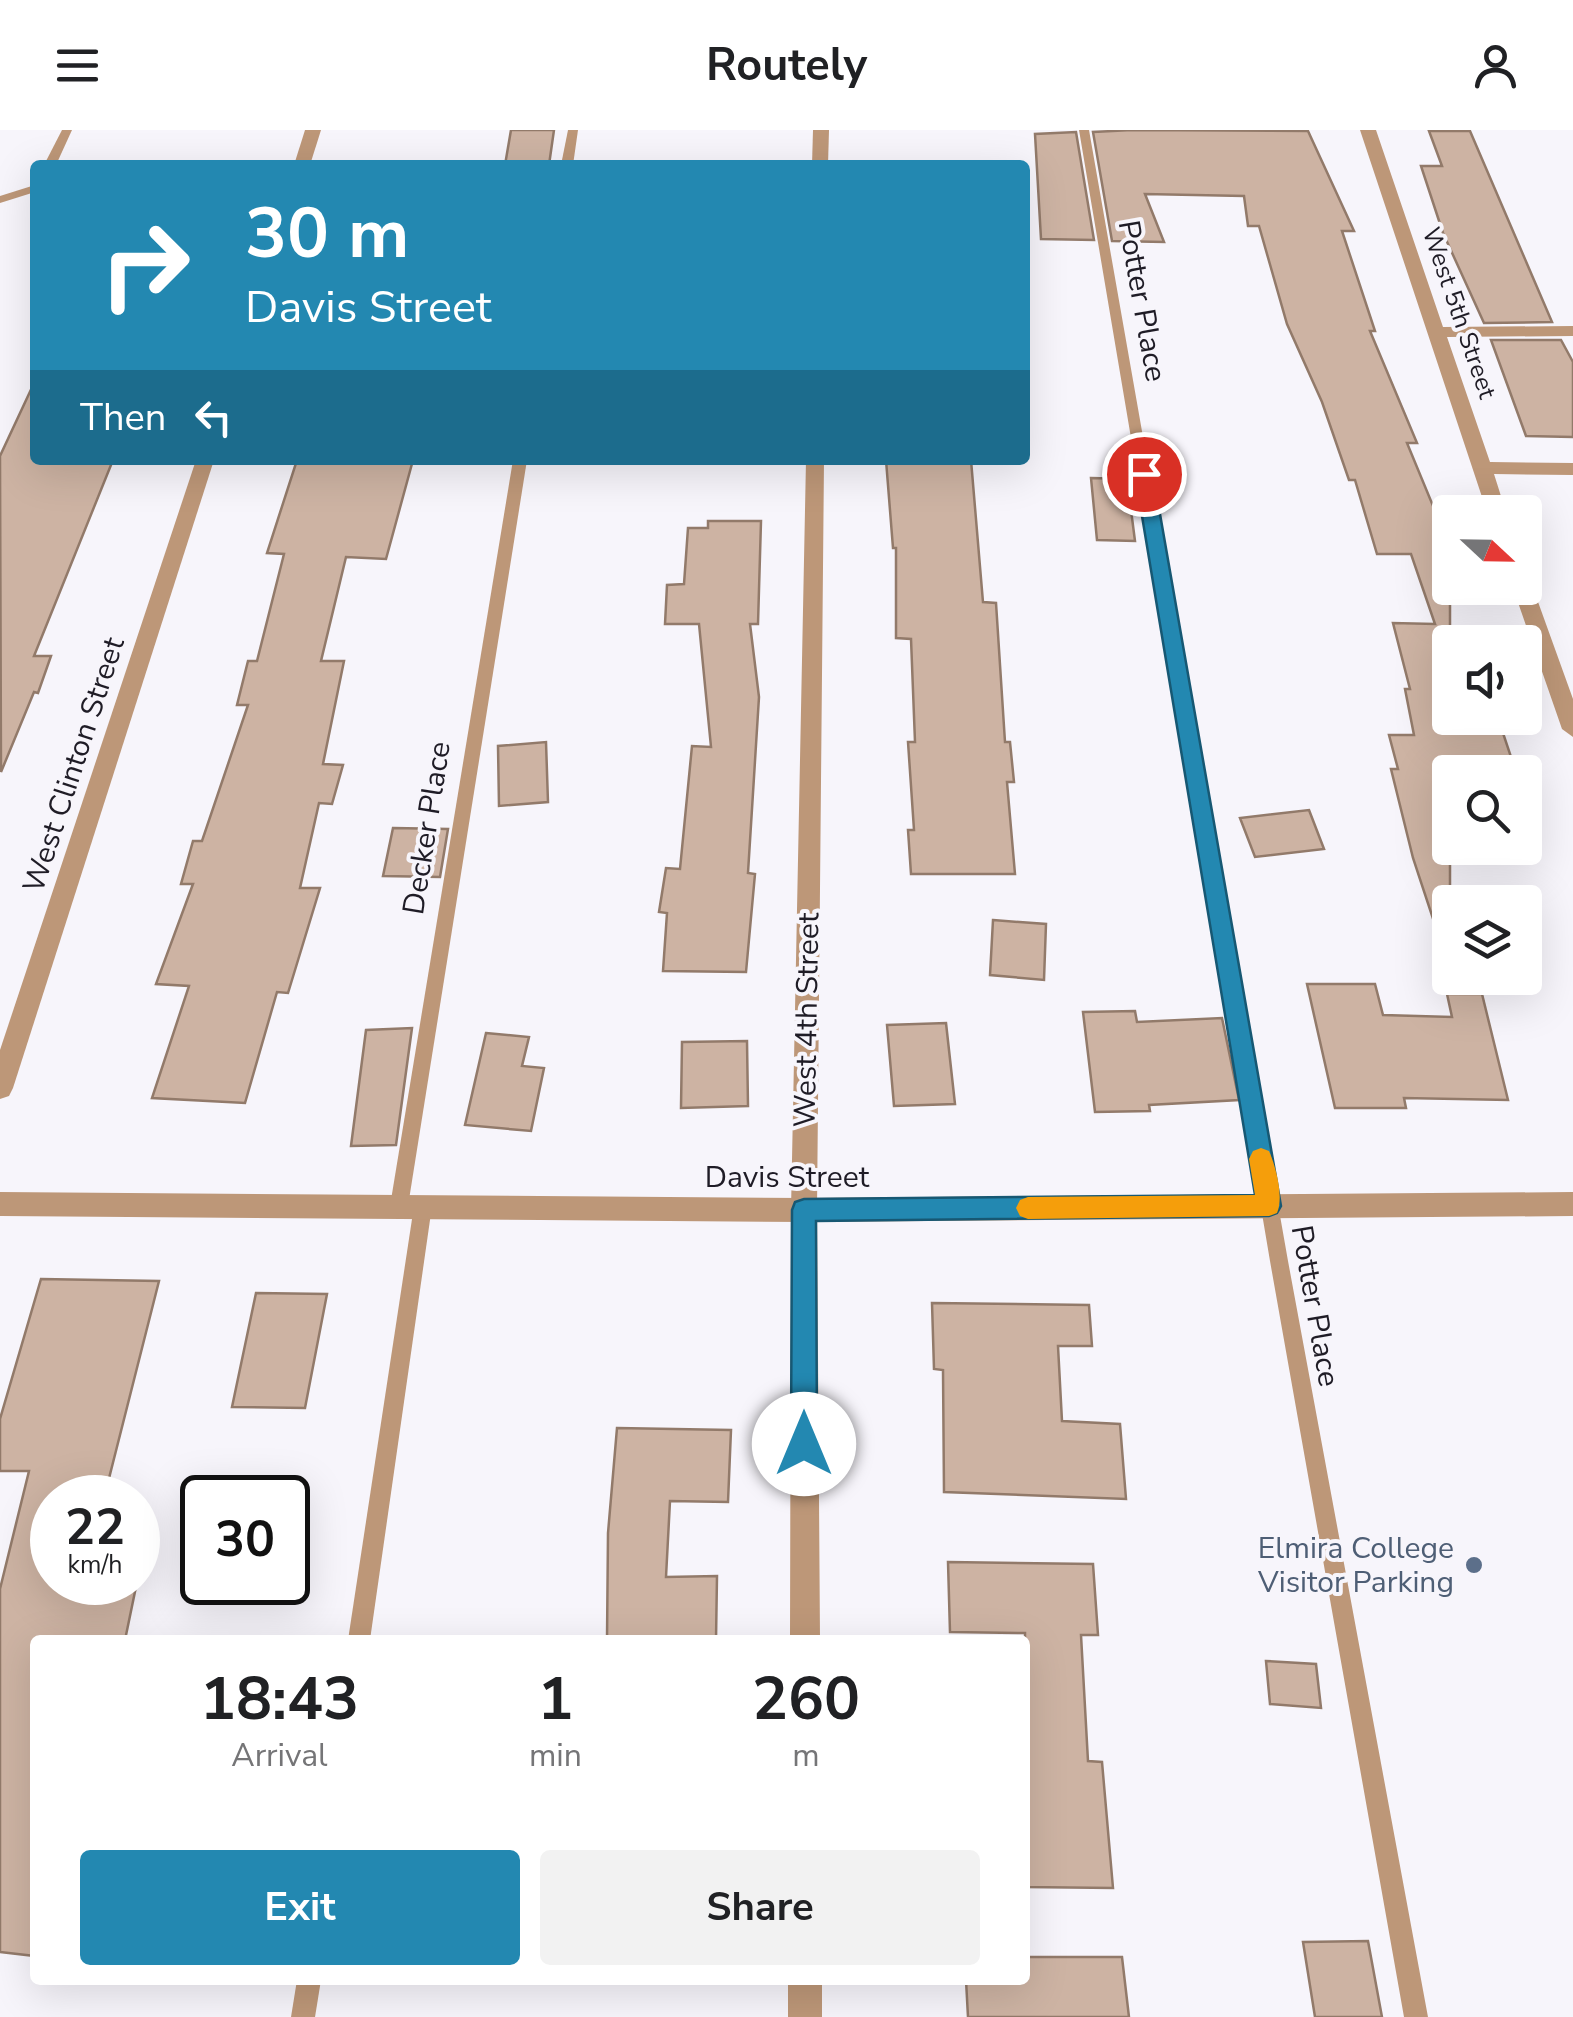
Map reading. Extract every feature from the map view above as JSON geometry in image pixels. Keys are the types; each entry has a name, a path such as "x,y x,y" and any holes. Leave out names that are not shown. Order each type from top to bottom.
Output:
{"street":[{"path":"304,160 313,130"},
{"path":"820,130 820,160"},
{"name":"West 5th Street","path":"1368,130 1491,495"},
{"path":"1436,332 1573,331"},
{"name":"West Clinton Street","path":"0,1088 203,465"},
{"name":"West 4th Street","path":"804,1635 804,1210 816,465"},
{"path":"1482,468 1573,469"},
{"path":"1531,605 1564,681 1573,730"},
{"name":"Davis Street","path":"0,1204 804,1210 1573,1204"},
{"path":"805,1985 806,2017"}],"lane":[{"path":"52,160 67,130"},
{"path":"568,160 573,130"},
{"name":"Potter Place","path":"1084,130 1269,1206 1416,2017"},
{"path":"0,200 30,190"},
{"name":"Decker Place","path":"360,1635 411,1206 519,465"},
{"path":"304,2017 308,1985"}],"building":[{"path":"511,130 554,130 550,160 506,160"},
{"path":"1308,131 1354,231 1342,231 1375,331 1370,331 1417,443 1407,443 1432,503 1432,605 1450,605 1450,625 1432,625 1432,735 1504,735 1510,755 1432,755 1432,865 1450,865 1450,885 1432,885 1432,916 1391,769 1398,769 1389,735 1414,735 1405,689 1410,689 1393,623 1435,624 1411,554 1377,554 1355,480 1349,480 1322,402 1287,324 1259,226 1248,226 1244,196 1145,194 1164,242 1112,241 1093,132"},
{"path":"1429,131 1470,131 1552,322 1484,323 1443,233 1421,166 1442,166"},
{"path":"1076,132 1094,240 1041,239 1035,134"},
{"path":"1491,340 1561,340 1573,362 1573,437 1526,436"},
{"path":"30,392 30,465 111,465 34,656 51,656 38,693 34,692 1,772 0,456"},
{"path":"295,465 412,465 386,559 346,557 321,661 344,661 323,764 343,765 332,804 319,803 300,888 320,888 288,993 277,992 245,1103 152,1098 189,986 156,984 193,884 181,884 193,841 202,841 248,705 237,705 248,661 257,661 284,554 267,553"},
{"path":"886,465 971,465 983,602 996,603 1005,742 1010,742 1014,782 1007,782 1015,874 911,874 908,830 914,830 908,742 915,742 911,639 896,638"},
{"path":"1091,478 1127,479 1135,541 1097,540"},
{"path":"708,521 761,521 758,624 750,624 759,697 748,873 755,874 746,972 663,971 667,913 659,912 666,868 680,869 692,746 711,747 699,624 665,624 667,585 684,584 688,528 708,528"},
{"path":"546,742 548,802 499,806 498,746"},
{"path":"1309,810 1324,849 1255,857 1240,818"},
{"path":"393,828 448,829 440,877 383,876"},
{"path":"993,920 1046,924 1044,980 990,975"},
{"path":"1307,984 1375,984 1383,1015 1452,1017 1447,995 1482,995 1508,1100 1404,1098 1406,1108 1335,1108"},
{"path":"1135,1011 1137,1022 1222,1018 1239,1100 1149,1105 1150,1111 1095,1112 1083,1012"},
{"path":"946,1023 955,1104 894,1106 887,1025"},
{"path":"412,1028 396,1145 351,1146 366,1030"},
{"path":"486,1033 529,1037 522,1066 544,1068 531,1131 465,1125"},
{"path":"747,1041 748,1106 681,1108 682,1042"},
{"path":"41,1279 159,1281 110,1475 30,1475 30,1605 132,1605 126,1635 30,1635 30,1955 0,1952 0,1589 29,1471 0,1471 0,1419"},
{"path":"256,1293 327,1294 305,1408 232,1407"},
{"path":"932,1303 1089,1305 1092,1346 1058,1346 1062,1421 1120,1424 1126,1499 944,1492 943,1370 934,1369"},
{"path":"617,1428 731,1430 728,1502 670,1501 666,1577 717,1576 716,1635 607,1635 608,1533"},
{"path":"948,1562 1093,1564 1098,1635 1081,1635 1088,1761 1102,1762 1113,1888 1030,1887 1030,1635 950,1632"},
{"path":"1266,1661 1316,1664 1321,1708 1270,1704"},
{"path":"1368,1941 1382,2017 1315,2017 1303,1942"},
{"path":"1030,1957 1122,1957 1129,2017 968,2017 966,1985 1030,1985"}],"slow traffic":[{"path":"1028,1208 1269,1206 1261,1159"}],"place":[{"name":"Elmira College Visitor Parking","path":"1474,1565"}],"route":[{"path":"804,1444 804,1210 1269,1206 1144,474"}]}
